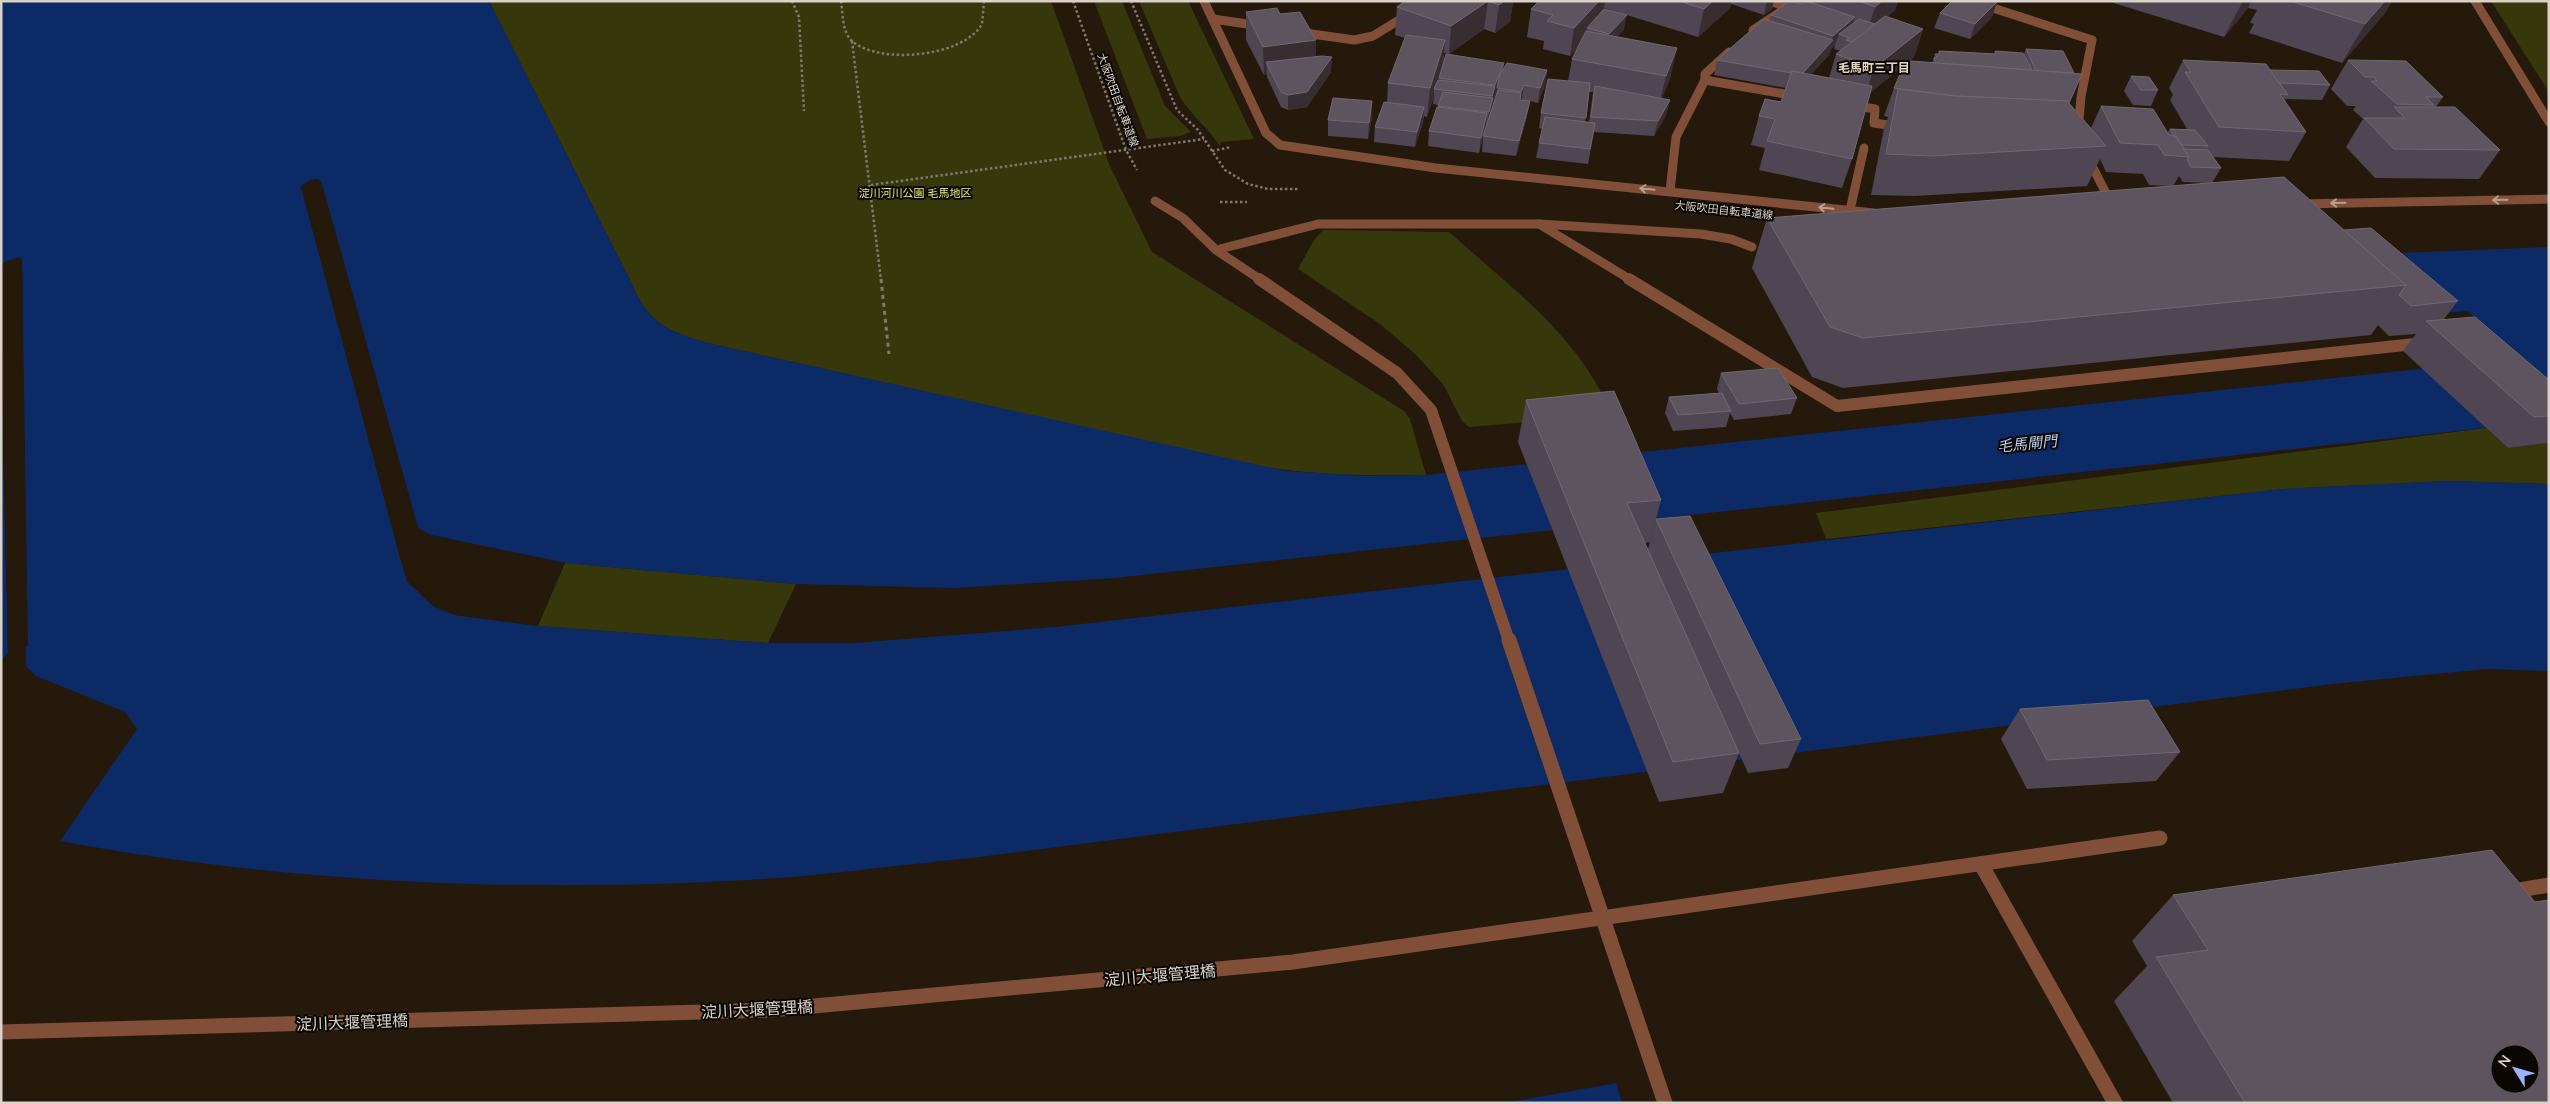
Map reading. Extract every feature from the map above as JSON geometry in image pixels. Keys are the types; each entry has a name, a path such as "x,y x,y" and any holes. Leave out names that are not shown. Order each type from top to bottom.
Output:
{"street":[{"path":"1204,1 1266,133 1280,145 1436,168 1889,214"},
{"path":"1288,30 1354,40 1373,36 1430,1"},
{"path":"1670,191 1676,136 1705,80 1704,74 1764,20 1770,19 1788,7 1769,1"},
{"path":"1970,1 2092,40 2081,97 2077,139 2068,138"},
{"path":"2475,1 2549,122"},
{"path":"1213,19 1270,28"},
{"path":"1705,80 1809,98"},
{"path":"1837,103 1875,109 1874,123 1912,128"},
{"path":"2082,147 2114,209"},
{"path":"1850,210 1864,148"},
{"path":"2292,204 2549,198"},
{"path":"1155,201 1183,218 1216,250 1396,373 1432,410 1665,1103"},
{"path":"1216,250 1318,224 1539,224 1701,234 1731,238 1752,247"},
{"path":"1539,224 1837,406 2437,342"},
{"name":"淀川大堰管理橋","path":"1,1032 770,1010 1293,962 2160,838"},
{"path":"1980,864 2115,1103"},
{"path":"2526,905 2514,891 2549,886"}],"path":[{"path":"792,1 798,17 804,111"},
{"path":"841,1 846,32 852,41 861,48 884,55 917,54 952,46 978,30 984,19 984,1"},
{"name":"大阪吹田自転車道線","path":"1073,1 1126,150 1155,201"},
{"path":"852,41 871,184 889,354"},
{"path":"871,184 1204,139"},
{"path":"1212,151 1223,149"}],"green space":[{"name":"淀川河川公園 毛馬地区","path":"489,1 1051,1 1109,164 1152,252 1404,411 1410,419 1426,475 1334,474 1243,463 708,343 671,330 653,317 638,297"},
{"path":"1094,1 1122,1 1165,106 1191,132 1180,136 1147,139"},
{"path":"1139,1 1188,1 1254,139 1221,142 1220,146 1189,110 1180,97"},
{"path":"2491,1 2549,1 2549,92"},
{"path":"1323,230 1449,232 1519,293 1562,337 1598,386 1612,415 1469,427 1462,421 1443,384 1414,353 1380,324 1298,269 1314,240"},
{"path":"2486,428 2508,448 2549,443 2549,484 2450,481 2283,489 1826,539 1816,513"},
{"path":"565,563 796,584 768,643 538,626"}],"water":[{"name":"毛馬閘門","path":"1,1 489,1 638,297 653,317 671,330 708,343 1286,471 1371,476 1426,475 2522,358 2467,311 2419,316 2400,253 2549,247 2549,421 1115,578 955,588 796,584 565,563 431,535 418,528 321,181 317,179 301,187 407,581 433,606 455,615 538,626 768,643 855,643 1055,627 2283,489 2450,481 2549,484 2549,671 2487,669 2332,684 972,858 747,880 575,885 403,881 231,867 60,841 137,729 125,712 36,676 26,666 22,259 1,264"},
{"path":"1,357 8,653 1,661"},
{"path":"1616,1083 1622,1103 1505,1103"}],"pier":[{"path":"317,179 321,181 418,528 431,535 565,563 564,565 431,538 416,529 319,183 310,183 304,187 409,580 434,603 456,612 539,624 538,626 455,615 433,606 407,581 301,186 310,180"},
{"path":"20,257 22,259 28,646 25,647 20,260 12,261 1,267 4,262"},
{"path":"1,355 4,357 11,652 8,653"}],"building":[{"path":"1405,1 1488,1 1451,26 1397,7"},
{"path":"1488,1 1504,1 1499,5"},
{"path":"1539,1 1599,1 1574,28 1547,21 1553,15 1531,9"},
{"path":"1679,1 1713,1 1704,9"},
{"path":"1789,1 1801,4 1806,1 1855,17 1833,36 1771,15"},
{"path":"1858,1 1882,1 1875,7"},
{"path":"1952,1 1997,2 1975,24 1940,13"},
{"path":"2290,1 2385,1 2365,24"},
{"path":"1277,8 1280,14 1300,12 1316,40 1263,47 1246,12"},
{"path":"1604,9 1627,15 1609,34 1587,28"},
{"path":"1885,16 1923,29 1874,68 1836,54"},
{"path":"1764,19 1833,40 1803,73 1792,71 1791,73 1717,60"},
{"path":"1859,19 1875,24 1852,42 1846,40 1849,38 1839,34"},
{"path":"1586,31 1677,48 1666,76 1572,59"},
{"path":"1406,35 1445,40 1430,88 1388,83"},
{"path":"2026,49 2063,51 2074,73 2036,71"},
{"path":"1939,51 1996,54 1995,51 2023,53 2032,70 1936,63 1934,58 1937,57 1935,54 1940,54"},
{"path":"1446,54 1504,63 1495,85 1439,78"},
{"path":"1322,56 1332,57 1307,92 1288,95 1281,92 1266,62"},
{"path":"2183,60 2266,64 2288,95 2280,94 2306,132 2219,127 2185,72 2191,72"},
{"path":"2348,60 2406,61 2443,97 2426,97 2434,105 2397,104 2371,81 2377,81 2374,77 2365,77"},
{"path":"1911,61 2082,74 2069,103 2067,101 1955,96 1894,88 1903,67"},
{"path":"1507,63 1547,70 1540,88 1524,85 1521,92 1497,88 1500,74"},
{"path":"2270,70 2319,71 2330,85 2279,83"},
{"path":"1792,71 1872,86 1852,159 1767,141 1775,119 1759,116 1765,99 1781,102"},
{"path":"2131,76 2149,77 2158,90 2141,90"},
{"path":"1548,79 1590,83 1586,118 1541,113"},
{"path":"1438,80 1495,86 1492,96 1434,89"},
{"path":"1595,86 1670,100 1658,121 1591,117"},
{"path":"1898,89 1955,96 2067,101 2106,146 1931,156 1886,154"},
{"path":"1498,90 1521,93 1520,100 1530,101 1519,141 1483,136"},
{"path":"1443,92 1493,98 1489,112 1438,106"},
{"path":"1333,98 1372,101 1369,123 1328,120"},
{"path":"1384,102 1424,107 1417,132 1375,127"},
{"path":"2101,106 2153,109 2169,135 2176,136 2189,157 2164,155 2158,145 2120,143"},
{"path":"1437,107 1487,113 1481,138 1429,131"},
{"path":"2394,107 2455,107 2500,150 2394,149 2364,118 2405,118"},
{"path":"1545,117 1595,123 1590,149 1539,143"},
{"path":"2170,129 2195,130 2208,146 2182,145"},
{"path":"2184,149 2208,150 2221,168 2191,167 2187,160 2189,157"},
{"path":"2284,177 2406,285 1863,338 1830,327 1767,218"},
{"path":"2371,228 2458,301 2411,306 2399,295 2406,285 2344,230"},
{"path":"2475,317 2549,380 2549,416 2534,417 2426,321"},
{"path":"1778,368 1797,398 1739,404 1721,373"},
{"path":"1614,391 1661,500 1627,503 1739,753 1673,762 1526,400"},
{"path":"1722,393 1731,411 1678,415 1669,397"},
{"path":"1690,516 1801,739 1760,744 1656,519"},
{"path":"2148,700 2180,752 2047,760 2020,709"},
{"path":"2492,850 2535,902 2549,900 2549,1103 2245,1103 2156,957 2208,950 2173,895"}],"district":[{"name":"毛馬町三丁目","path":"1874,68"}]}
